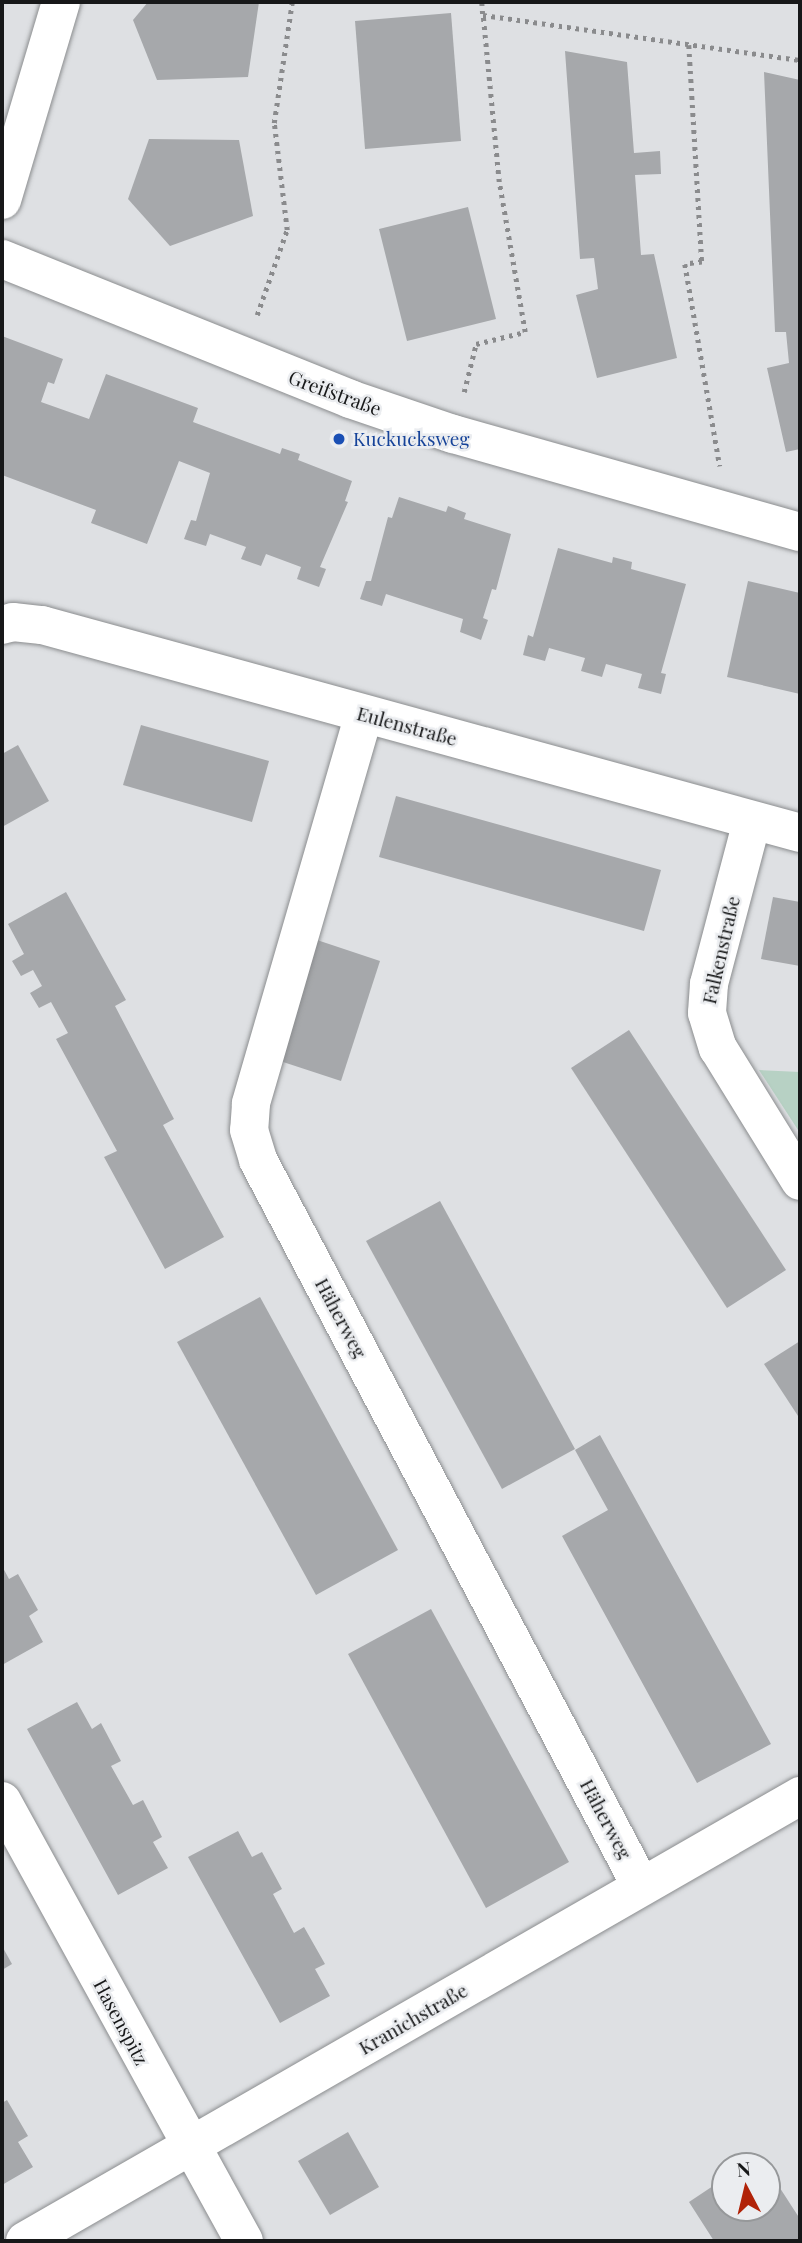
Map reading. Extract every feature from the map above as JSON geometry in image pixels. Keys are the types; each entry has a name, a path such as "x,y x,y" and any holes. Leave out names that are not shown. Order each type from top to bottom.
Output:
{"street":[{"path":"2,200 61,2"},
{"name":"Greifstraße","path":"2,259 241,359 453,434 729,515 800,532"},
{"name":"Eulenstraße","path":"8,623 42,625 800,832"},
{"name":"Häherweg","path":"363,714 251,1104 249,1130 258,1160 641,1886"},
{"name":"Falkenstraße","path":"752,821 709,985 706,1013 718,1048 800,1181"},
{"name":"Kranichstraße","path":"26,2241 800,1796"},
{"name":"Hasenspitz","path":"2,1801 190,2149 244,2241"}],"path":[{"path":"241,359 287,230 274,123 292,2"},
{"path":"453,434 476,344 525,332 499,182 482,2"},
{"path":"483,15 800,60"},
{"path":"689,45 702,262 685,264 729,515"}],"green space":[{"path":"759,1070 800,1072 800,1133"}],"building":[{"path":"148,2 259,2 248,77 157,80 133,20"},
{"path":"451,13 461,141 365,149 355,21"},
{"path":"565,51 627,62 634,153 660,151 661,174 635,175 641,255 654,254 677,358 597,378 576,295 598,289 594,258 580,259"},
{"path":"764,72 800,80 800,449 786,452 767,368 789,363 786,332 775,332"},
{"path":"149,139 239,140 253,216 170,246 128,199"},
{"path":"468,207 496,319 407,341 379,229"},
{"path":"2,336 63,359 54,384 48,382 41,402 89,419 106,374 198,408 193,422 280,454 282,448 300,454 298,460 352,481 345,501 348,502 320,567 326,569 319,587 297,579 301,567 266,554 261,566 241,559 246,547 210,534 206,546 184,539 191,520 196,521 210,473 179,461 147,544 91,523 96,510 2,475"},
{"path":"399,497 446,512 448,506 466,513 464,519 511,534 496,590 492,589 483,618 488,620 481,640 460,632 463,619 386,594 382,606 360,599 366,581 371,581 388,517 392,518"},
{"path":"558,548 612,563 613,557 632,562 631,569 686,584 661,673 666,674 661,694 638,688 642,674 606,664 602,677 581,671 585,658 549,648 545,661 523,655 528,635 533,637"},
{"path":"748,581 800,593 800,694 727,677"},
{"path":"141,725 269,761 252,822 123,785"},
{"path":"18,745 49,801 2,827 2,754"},
{"path":"396,796 661,870 644,931 379,857"},
{"path":"66,892 126,1000 115,1006 174,1119 163,1125 224,1237 165,1269 104,1157 117,1151 56,1039 68,1033 51,1002 39,1008 30,993 42,986 33,970 21,976 12,961 24,954 8,924"},
{"path":"773,897 800,902 800,966 761,959"},
{"path":"317,940 380,961 341,1081 277,1060"},
{"path":"629,1030 786,1270 727,1308 571,1068"},
{"path":"440,1201 575,1449 502,1489 366,1241"},
{"path":"260,1297 398,1550 316,1595 177,1342"},
{"path":"800,1341 800,1419 764,1364"},
{"path":"600,1435 771,1744 697,1783 562,1536 608,1510 575,1450"},
{"path":"2,1566 9,1579 18,1574 38,1610 29,1616 43,1642 2,1665"},
{"path":"431,1609 569,1862 486,1908 348,1654"},
{"path":"77,1702 92,1729 101,1723 121,1761 111,1766 133,1805 143,1800 162,1837 153,1842 168,1868 118,1895 27,1729"},
{"path":"238,1831 252,1857 262,1852 282,1889 273,1894 294,1933 304,1927 325,1964 315,1969 330,1996 280,2023 188,1857"},
{"path":"2,1946 12,1964 2,1970"},
{"path":"7,2100 28,2136 18,2142 33,2167 2,2185 2,2103"},
{"path":"348,2132 379,2187 330,2215 298,2161"},
{"path":"711,2187 711,2222 781,2222 781,2190 800,2219 800,2241 714,2241 689,2202"}],"place":[{"name":"Kuckucksweg","path":"339,439"}]}
